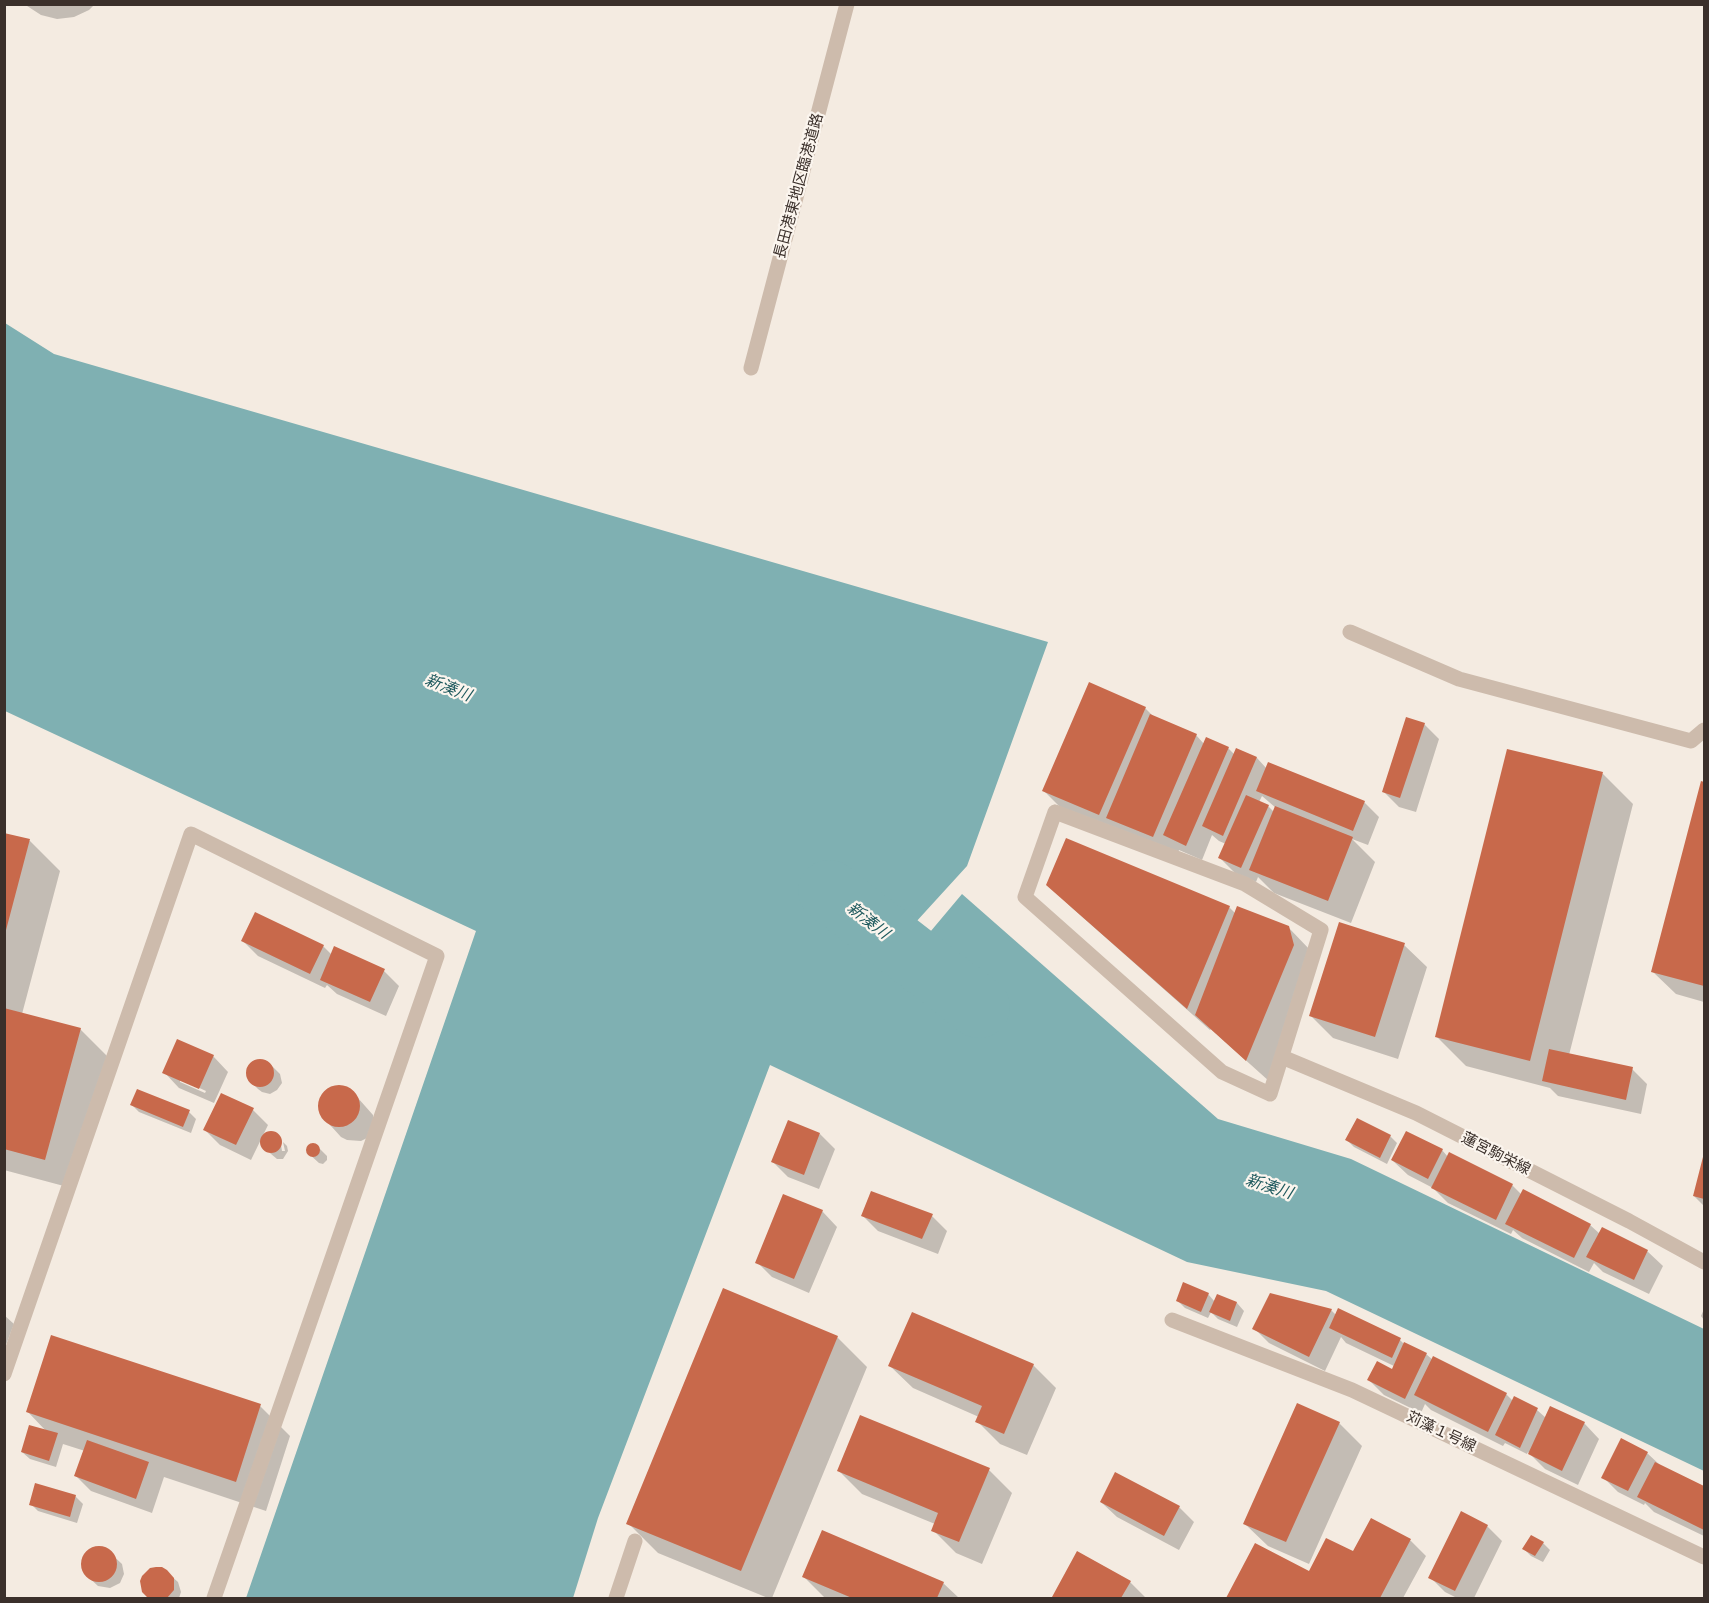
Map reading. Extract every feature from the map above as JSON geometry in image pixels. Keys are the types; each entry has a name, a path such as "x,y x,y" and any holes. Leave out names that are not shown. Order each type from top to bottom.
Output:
{"street":[{"name":"長田港東地区臨港道路","path":"751,368 847,4"},
{"path":"1350,632 1459,679 1691,741 1704,730"},
{"path":"1055,812 1245,884 1321,930 1282,1057 1270,1094 1222,1072 1025,897 1055,812"},
{"path":"4,1374 191,834 437,956 214,1599"},
{"name":"蓮宮駒栄線","path":"1282,1057 1416,1113 1704,1262"},
{"name":"苅藻１号線","path":"1172,1320 1352,1390 1704,1557"},
{"path":"616,1599 635,1541"}],"water":[{"path":"5,323 54,354 1048,642 967,866 884,957 899,969 962,894 1218,1119 1351,1159 1704,1329 1704,1471 1326,1291 1187,1262 770,1065 598,1518 573,1598 246,1598 476,931 5,711"}],"building":[{"path":"1089,682 1146,707 1099,815 1042,791"},
{"path":"1150,714 1197,734 1153,837 1106,818"},
{"path":"1406,717 1425,723 1400,798 1382,792"},
{"path":"1206,737 1229,747 1186,846 1163,835"},
{"path":"1236,748 1257,757 1223,836 1202,826"},
{"path":"1507,749 1603,772 1530,1061 1435,1037"},
{"path":"1268,762 1365,801 1353,831 1256,791"},
{"path":"1701,781 1704,782 1704,986 1651,972"},
{"path":"1246,795 1269,805 1241,868 1218,858"},
{"path":"1275,806 1353,837 1328,901 1249,870"},
{"path":"4,833 30,839 5,934 4,934"},
{"path":"1066,838 1230,906 1187,1009 1046,885"},
{"path":"1237,906 1289,926 1294,945 1246,1061 1195,1015"},
{"path":"255,912 324,945 310,974 241,941"},
{"path":"1339,922 1405,943 1375,1037 1309,1016"},
{"path":"334,946 385,969 370,1002 320,980"},
{"path":"4,1008 81,1028 45,1160 4,1149"},
{"path":"177,1039 214,1055 199,1089 162,1073"},
{"path":"1549,1049 1633,1067 1626,1100 1542,1081"},
{"path":"260,1059 270,1063 274,1073 270,1083 260,1087 250,1083 246,1073 250,1063"},
{"path":"339,1085 347,1086 354,1091 359,1098 359,1114 354,1121 347,1126 339,1127 331,1126 324,1121 319,1114 318,1106 319,1098 324,1091 331,1086"},
{"path":"137,1089 190,1110 183,1127 130,1105"},
{"path":"221,1093 254,1108 236,1145 203,1130"},
{"path":"1357,1118 1391,1135 1380,1158 1345,1140"},
{"path":"788,1120 820,1133 804,1175 771,1162"},
{"path":"271,1131 281,1138 282,1142 275,1152 271,1153 261,1146 260,1142 267,1132"},
{"path":"1406,1131 1443,1149 1428,1179 1391,1160"},
{"path":"310,1143 316,1143 320,1150 316,1157 310,1157 306,1153 306,1147"},
{"path":"1449,1152 1513,1184 1496,1220 1431,1188"},
{"path":"1704,1153 1704,1199 1693,1196"},
{"path":"1523,1189 1591,1224 1574,1258 1505,1224"},
{"path":"871,1191 933,1214 922,1239 861,1216"},
{"path":"783,1194 823,1210 794,1279 755,1263"},
{"path":"1602,1227 1648,1250 1634,1280 1586,1257"},
{"path":"1183,1282 1209,1293 1201,1312 1176,1301"},
{"path":"723,1288 838,1336 741,1571 626,1524"},
{"path":"1270,1293 1332,1309 1309,1357 1252,1329"},
{"path":"1217,1294 1237,1302 1230,1321 1209,1312"},
{"path":"1338,1308 1401,1338 1392,1358 1329,1328"},
{"path":"912,1312 1034,1364 1004,1434 975,1422 982,1406 888,1366"},
{"path":"51,1335 261,1404 236,1482 26,1412"},
{"path":"1404,1342 1427,1353 1405,1399 1367,1380 1377,1361 1392,1369"},
{"path":"1433,1356 1507,1393 1488,1432 1414,1395"},
{"path":"1514,1396 1538,1408 1520,1448 1495,1435"},
{"path":"1297,1403 1340,1422 1286,1542 1243,1524"},
{"path":"1550,1406 1585,1422 1562,1471 1528,1454"},
{"path":"860,1415 990,1468 959,1542 931,1531 938,1513 837,1471"},
{"path":"29,1425 58,1433 49,1461 21,1452"},
{"path":"1621,1438 1648,1452 1628,1491 1601,1478"},
{"path":"87,1440 149,1462 136,1499 74,1476"},
{"path":"1655,1462 1704,1486 1704,1530 1637,1497"},
{"path":"1115,1472 1180,1506 1164,1536 1100,1502"},
{"path":"35,1483 76,1495 70,1517 29,1505"},
{"path":"1461,1511 1488,1525 1455,1591 1428,1578"},
{"path":"1371,1518 1411,1539 1380,1598 1226,1598 1255,1543 1309,1571 1326,1538 1353,1551"},
{"path":"822,1530 944,1582 937,1598 852,1598 802,1577"},
{"path":"1531,1535 1544,1542 1535,1556 1522,1549"},
{"path":"99,1546 112,1551 117,1564 112,1577 99,1582 86,1577 81,1564 86,1551"},
{"path":"1077,1551 1131,1581 1121,1598 1052,1597"},
{"path":"150,1568 167,1570 174,1578 174,1590 167,1598 148,1598 142,1592 140,1581 142,1576"}],"waterway":[{"name":"新湊川","path":"829,891 979,1007"}]}
